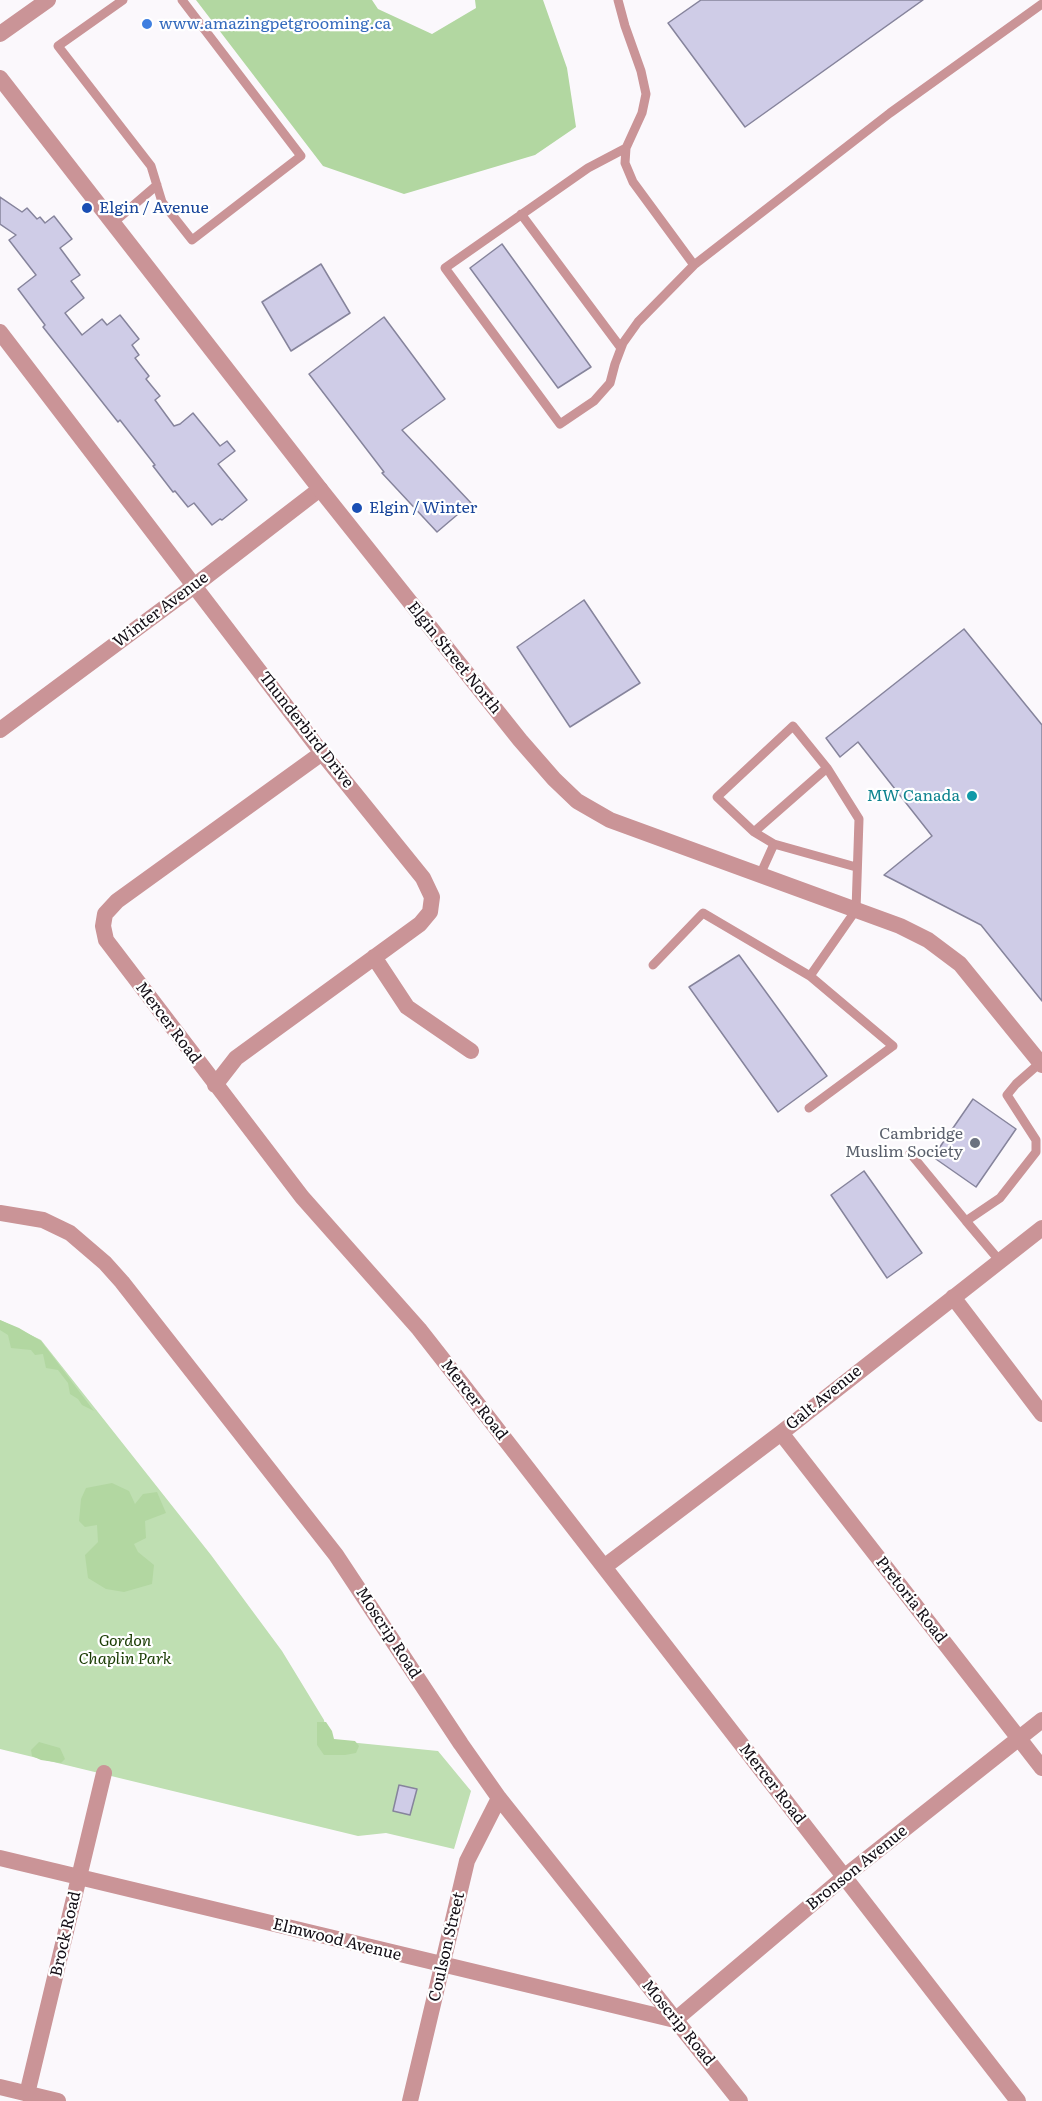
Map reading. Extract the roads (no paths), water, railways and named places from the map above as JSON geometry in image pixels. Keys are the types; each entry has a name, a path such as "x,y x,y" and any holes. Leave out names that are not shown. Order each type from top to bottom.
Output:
{"street":[{"path":"0,34 48,0"},
{"name":"Elgin Street North","path":"0,78 320,489 520,740 554,779 578,801 610,820 900,926 928,940 960,964 1041,1064"},
{"name":"Thunderbird Drive","path":"0,332 322,753 423,878 432,897 430,912 420,924 236,1058 215,1085"},
{"name":"Winter Avenue","path":"0,730 320,489"},
{"name":"Mercer Road","path":"322,753 117,901 105,914 103,926 106,940 302,1197 419,1329 1018,2101"},
{"path":"374,957 407,1007 471,1051"},
{"name":"Moscrip Road","path":"0,1214 43,1220 70,1233 105,1263 122,1282 341,1562 460,1744 499,1798 740,2101"},
{"name":"Galt Avenue","path":"604,1567 1042,1228"},
{"path":"953,1297 1042,1414"},
{"name":"Pretoria Road","path":"781,1432 1042,1768"},
{"name":"Bronson Avenue","path":"675,2020 844,1877 1042,1720"},
{"name":"Brock Road","path":"27,2094 104,1773"},
{"name":"Coulson Street","path":"410,2101 467,1861 499,1798"},
{"name":"Elmwood Avenue","path":"0,1858 675,2020"},
{"path":"0,2087 58,2101"}],"lane":[{"path":"123,0 58,46 151,166 162,202 192,240 301,156 182,0"},
{"path":"618,0 646,94 642,113 627,148 625,164 633,182 694,265"},
{"path":"627,148 588,168 446,268 560,424 594,401 610,383 621,348 638,322 694,265 890,113 1042,4"},
{"path":"113,223 157,185"},
{"path":"521,214 621,348"},
{"path":"810,976 856,910 859,819 827,768 793,726 717,797 754,832 774,844 856,867"},
{"path":"754,832 827,768"},
{"path":"760,875 774,844"},
{"path":"653,965 703,912 810,976 893,1046 809,1108"},
{"path":"966,1221 1000,1198 1036,1152 1036,1140 1007,1095 1016,1084 1041,1064"},
{"path":"910,1153 999,1260"}],"place":[{"name":"www.amazingpetgrooming.ca","path":"147,24"},
{"name":"Elgin / Avenue","path":"87,208"},
{"name":"Elgin / Winter","path":"357,508"},
{"name":"MW Canada","path":"972,796"},
{"name":"Cambridge Muslim Society","path":"975,1143"}],"park label":[{"name":"Gordon Chaplin Park","path":"125,1650"}]}
